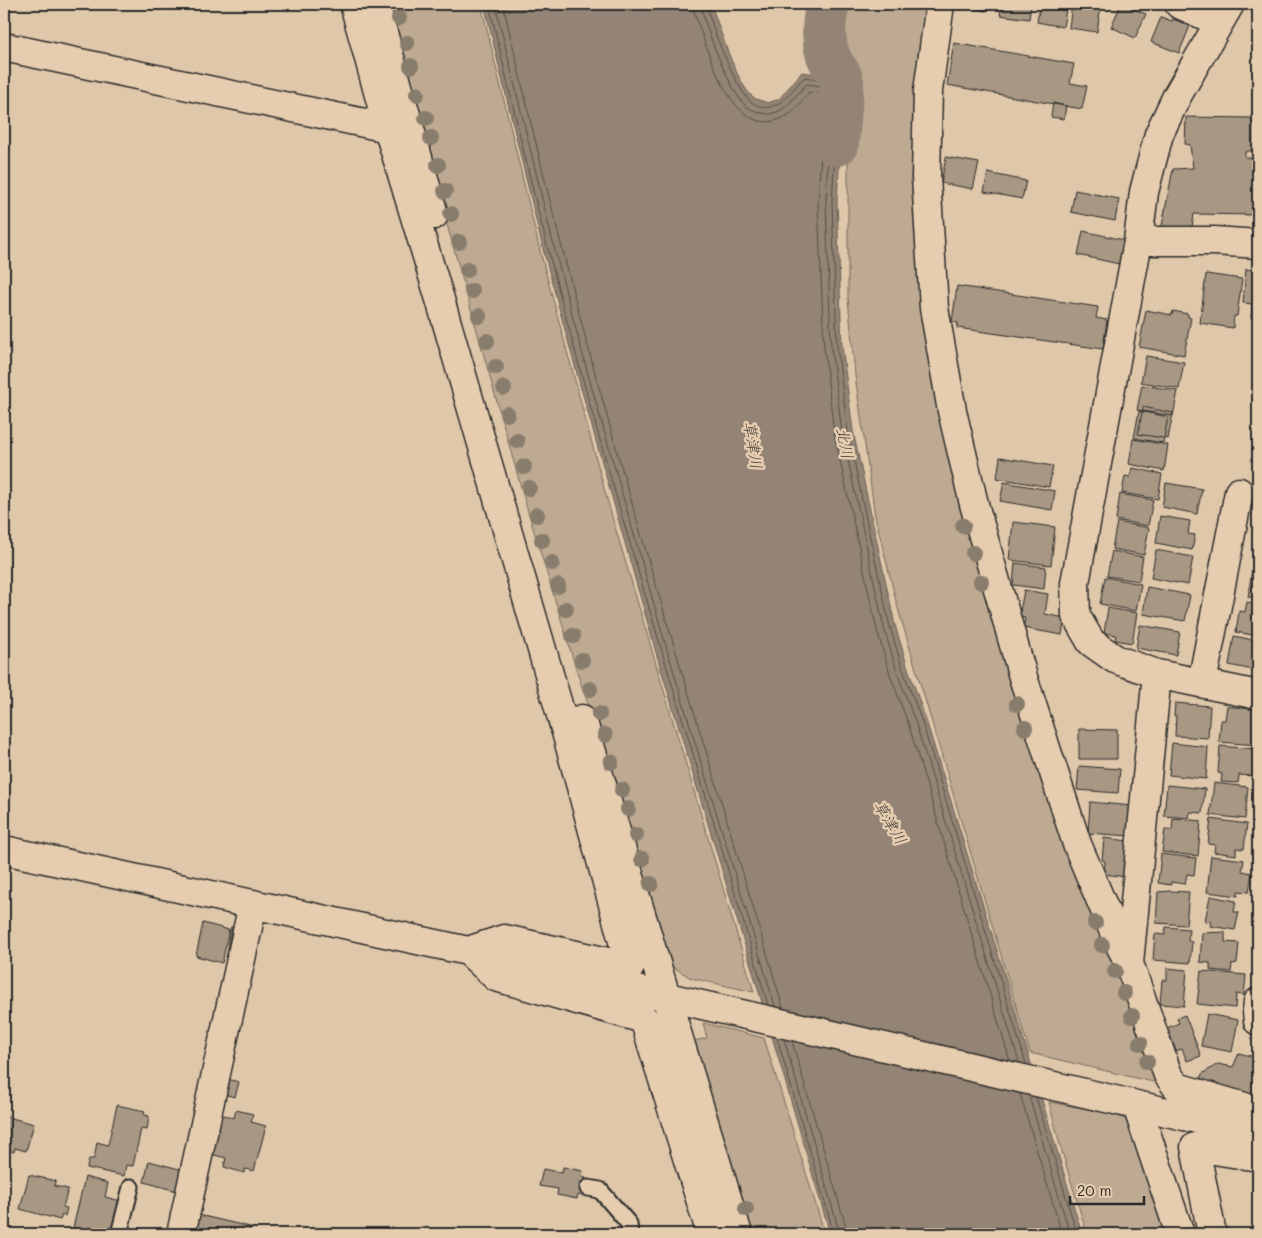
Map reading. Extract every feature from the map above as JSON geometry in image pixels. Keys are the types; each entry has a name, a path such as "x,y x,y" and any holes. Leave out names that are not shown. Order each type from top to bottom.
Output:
{"street":[{"path":"354,4 388,128 568,739 630,967 504,939 468,952"},
{"path":"375,4 550,619 580,714 659,995 723,1234"},
{"path":"940,4 928,91 926,177 934,308 952,411 974,504 1026,686 1077,844 1129,963 1168,1075 1177,1087 1258,1111"},
{"path":"1179,4 1224,13 1177,96 1159,134 1144,192 1138,241 1075,583 1076,616 1091,642 1115,659 1157,674 1258,695"},
{"path":"4,47 388,128"},
{"path":"1138,241 1214,241 1258,244"},
{"path":"1202,683 1238,492"},
{"path":"1129,963 1157,674"},
{"path":"568,739 591,787 738,1234"},
{"path":"4,850 659,995 1258,1133"},
{"path":"181,1234 253,904"},
{"path":"468,952 496,977 644,1019 711,1234"},
{"path":"1258,1002 1258,1021"},
{"path":"1137,1106 1180,1234"},
{"path":"1212,1234 1195,1147 1258,1157"}],"lane":[{"path":"119,1234 131,1187"},
{"path":"588,1188 600,1190 629,1224 630,1234"}],"shaded area":[{"path":"385,4 481,4 541,255 610,510 754,992 691,978 667,964 613,777 578,675 526,505"},
{"path":"840,4 929,4 928,345 936,400 948,451 1106,941 1159,1078 1153,1082 1030,1053 897,605 875,516 855,375 848,298 848,133 853,74 836,49 833,41 833,24"},
{"path":"703,1023 764,1038 825,1234 746,1234 690,1042 707,1038"},
{"path":"1049,1102 1109,1113 1125,1119 1132,1129 1165,1234 1087,1234"}],"water":[{"name":"草津川","path":"484,4 711,4 734,67 740,80 753,97 768,103 779,99 802,72 824,75 847,84 837,201 842,346 853,431 895,625 1003,970 1082,1234 830,1234 657,656 579,381 544,253"}],"building":[{"path":"961,4 987,4 986,11 961,6"},
{"path":"1002,4 1031,4 1029,19 1000,15"},
{"path":"1040,4 1067,4 1063,27 1037,22"},
{"path":"1072,4 1101,4 1097,32 1069,28"},
{"path":"1121,4 1146,14 1135,38 1111,27"},
{"path":"1161,17 1172,21 1173,19 1190,26 1179,53 1151,42"},
{"path":"954,43 1074,64 1070,83 1087,86 1082,109 947,85"},
{"path":"1053,103 1066,106 1064,119 1051,117"},
{"path":"1186,117 1250,118 1258,130 1258,149 1245,152 1245,157 1258,158 1258,215 1194,214 1191,234 1161,231 1173,169 1193,168 1190,145 1185,144"},
{"path":"946,157 979,163 973,189 941,183"},
{"path":"988,173 1026,181 1022,199 984,192"},
{"path":"1075,190 1119,199 1115,221 1071,212"},
{"path":"1083,231 1124,240 1119,264 1078,255"},
{"path":"1246,269 1258,271 1258,318 1251,318 1252,304 1243,303"},
{"path":"1206,274 1242,279 1237,316 1234,316 1233,328 1200,323"},
{"path":"957,286 1098,307 1096,318 1107,320 1103,349 957,328 958,323 952,322"},
{"path":"1146,310 1172,315 1173,311 1188,314 1188,317 1191,318 1184,355 1139,347"},
{"path":"1146,356 1184,362 1179,389 1141,382"},
{"path":"1142,385 1178,391 1173,416 1137,410"},
{"path":"1143,407 1173,413 1168,439 1138,434"},
{"path":"1139,411 1168,417 1163,443 1134,438"},
{"path":"1133,439 1168,445 1164,471 1129,464"},
{"path":"1000,457 1053,466 1049,487 997,478"},
{"path":"1132,468 1162,474 1158,499 1122,493 1125,476 1130,477"},
{"path":"1004,482 1055,491 1052,510 1000,501"},
{"path":"1166,483 1202,489 1197,514 1162,507"},
{"path":"1120,494 1153,500 1148,526 1116,520"},
{"path":"1160,516 1190,521 1188,534 1195,535 1192,550 1156,543"},
{"path":"1013,522 1055,527 1051,565 1009,560"},
{"path":"1117,522 1149,528 1144,555 1112,549"},
{"path":"1156,550 1193,557 1188,585 1151,578"},
{"path":"1112,551 1143,557 1139,581 1107,576"},
{"path":"1015,563 1046,567 1044,589 1013,585"},
{"path":"1252,569 1258,570 1258,598 1248,597"},
{"path":"1105,577 1141,584 1136,611 1100,604"},
{"path":"1147,587 1190,595 1185,621 1143,614"},
{"path":"1024,590 1048,594 1045,614 1065,618 1062,635 1023,628 1025,618 1019,617"},
{"path":"1247,602 1258,604 1258,636 1236,632 1239,611 1245,612"},
{"path":"1108,608 1137,613 1132,643 1115,640 1116,635 1104,633"},
{"path":"1140,625 1180,632 1176,655 1136,648"},
{"path":"1234,636 1258,641 1258,671 1229,665"},
{"path":"1175,703 1210,706 1208,738 1175,736"},
{"path":"1227,706 1258,710 1257,745 1219,742 1221,720 1225,720"},
{"path":"1079,729 1117,730 1117,759 1079,759"},
{"path":"1172,743 1208,747 1206,779 1169,775"},
{"path":"1220,746 1255,749 1253,776 1239,775 1238,783 1221,782 1222,774 1218,773"},
{"path":"1079,766 1120,769 1118,793 1077,790"},
{"path":"1214,783 1248,787 1245,819 1210,815"},
{"path":"1167,785 1205,789 1202,813 1190,812 1189,818 1164,816"},
{"path":"1090,802 1132,806 1130,836 1088,833"},
{"path":"1173,818 1201,821 1198,856 1162,852 1165,830 1172,830"},
{"path":"1211,819 1247,824 1244,849 1236,848 1236,855 1214,852 1215,845 1208,844"},
{"path":"1104,838 1129,841 1126,877 1104,874 1105,861 1102,860"},
{"path":"1161,854 1196,858 1194,875 1187,874 1185,884 1171,882 1171,885 1158,883"},
{"path":"1211,856 1244,860 1242,871 1252,873 1249,892 1238,891 1238,896 1207,892"},
{"path":"1158,892 1189,892 1186,925 1156,923"},
{"path":"1210,896 1236,901 1234,912 1239,912 1235,930 1210,926 1211,922 1205,921"},
{"path":"203,923 229,930 222,963 196,956"},
{"path":"1166,927 1189,929 1188,941 1192,942 1190,963 1153,960 1155,934 1165,935"},
{"path":"1225,932 1225,942 1239,943 1237,963 1232,964 1231,972 1210,970 1210,963 1200,962 1202,933"},
{"path":"1167,968 1187,970 1184,1006 1160,1004 1162,980 1167,980"},
{"path":"1201,971 1246,975 1244,995 1236,994 1235,1008 1197,1004"},
{"path":"1207,1014 1238,1020 1232,1052 1201,1046"},
{"path":"1185,1015 1201,1056 1187,1061 1182,1049 1176,1051 1167,1028 1179,1023 1177,1018"},
{"path":"1239,1053 1258,1058 1258,1096 1199,1083 1202,1074 1218,1064 1233,1067"},
{"path":"223,1078 239,1082 235,1097 219,1093"},
{"path":"117,1105 145,1111 144,1115 149,1116 147,1130 141,1129 133,1166 126,1165 124,1176 87,1168 89,1159 94,1159 97,1142 108,1145"},
{"path":"236,1110 253,1114 251,1122 266,1126 254,1171 245,1169 244,1173 224,1167 226,1158 207,1153 217,1113 234,1118"},
{"path":"4,1116 34,1124 26,1151 15,1148 14,1152 4,1149"},
{"path":"149,1161 183,1170 177,1191 144,1182"},
{"path":"563,1167 583,1171 582,1177 586,1178 583,1196 578,1195 577,1199 557,1195 558,1189 539,1186 543,1169 562,1173"},
{"path":"29,1175 56,1181 54,1186 68,1189 63,1207 67,1208 65,1216 62,1215 60,1220 20,1209"},
{"path":"85,1177 108,1183 105,1197 121,1201 113,1234 87,1234 88,1231 73,1228"},
{"path":"199,1215 250,1227 249,1234 194,1234"}],"waterway":[{"name":"北川","path":"828,4 824,26 826,48 842,83 837,144"},
{"path":"231,945 233,930"}]}
